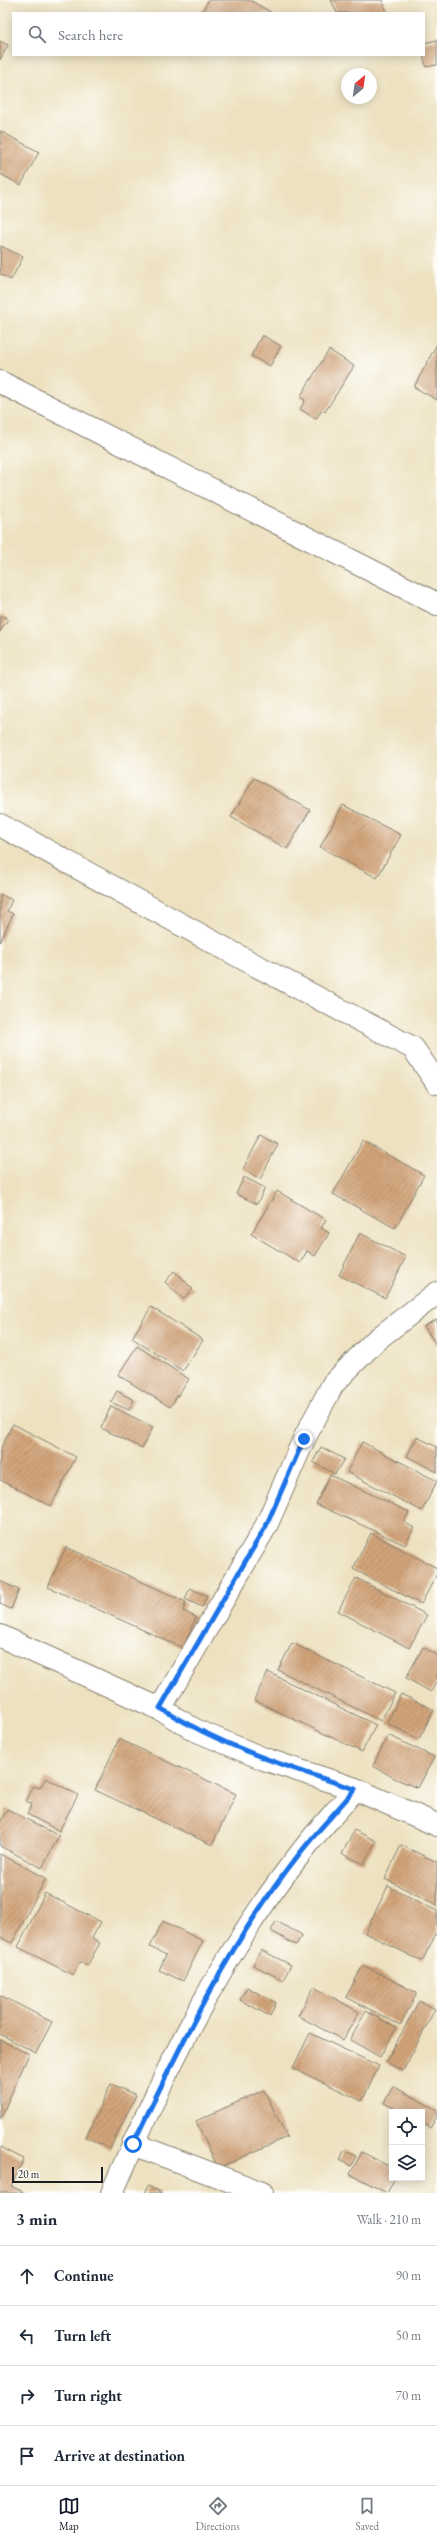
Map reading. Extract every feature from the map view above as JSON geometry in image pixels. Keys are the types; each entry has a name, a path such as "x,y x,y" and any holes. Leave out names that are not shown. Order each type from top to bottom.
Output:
{"street":[{"path":"0,382 437,604"},
{"path":"0,825 246,960 414,1048 437,1082"},
{"path":"160,1708 266,1526 304,1439 334,1384 376,1340 437,1293"},
{"path":"0,1636 160,1708 195,1730 264,1759 355,1789 437,1825"},
{"path":"112,2193 133,2144 193,2019 256,1916 300,1854 355,1789"},
{"path":"133,2144 262,2193"}],"building":[{"path":"209,0 250,0 270,12 202,12"},
{"path":"331,0 382,0 388,12 337,12"},
{"path":"437,40 437,65 426,67 423,56 425,56 425,43"},
{"path":"0,41 8,45 0,60"},
{"path":"0,131 39,152 21,185 0,174"},
{"path":"1,246 23,257 11,280 0,274"},
{"path":"262,335 281,346 270,366 251,356"},
{"path":"437,344 437,400 414,387"},
{"path":"329,350 354,366 325,412 322,410 316,419 300,409 305,400 300,397"},
{"path":"0,615 8,619 0,632"},
{"path":"254,778 310,810 287,849 231,817"},
{"path":"343,805 401,835 377,878 320,847"},
{"path":"0,894 12,900 7,911 13,914 0,942"},
{"path":"261,1135 278,1144 260,1179 243,1169"},
{"path":"363,1141 424,1175 395,1228 333,1194"},
{"path":"244,1177 265,1188 257,1204 236,1194"},
{"path":"277,1191 326,1220 321,1228 329,1233 315,1256 307,1251 300,1263 251,1234"},
{"path":"360,1233 406,1257 385,1298 339,1275"},
{"path":"174,1271 193,1289 183,1299 165,1282"},
{"path":"151,1307 203,1340 183,1371 132,1338"},
{"path":"437,1319 437,1346 424,1326"},
{"path":"137,1346 189,1379 170,1407 118,1375"},
{"path":"117,1391 134,1400 129,1410 111,1402"},
{"path":"111,1406 153,1427 142,1448 101,1428"},
{"path":"13,1424 76,1457 51,1506 0,1480 0,1450"},
{"path":"417,1437 437,1447 437,1472 407,1456"},
{"path":"362,1442 437,1481 422,1511 347,1472"},
{"path":"321,1447 344,1459 335,1474 313,1462"},
{"path":"330,1475 409,1512 404,1522 414,1528 405,1545 316,1504"},
{"path":"371,1533 437,1568 437,1574 421,1604 353,1569"},
{"path":"66,1547 186,1602 183,1611 196,1617 183,1648 48,1587"},
{"path":"356,1578 427,1615 409,1648 338,1611"},
{"path":"0,1581 19,1590 11,1609 0,1604"},
{"path":"190,1588 207,1596 202,1607 185,1599"},
{"path":"292,1643 395,1693 381,1721 278,1670"},
{"path":"423,1647 437,1655 437,1680 431,1692 406,1678"},
{"path":"268,1672 376,1725 362,1752 254,1700"},
{"path":"401,1694 434,1710 419,1739 387,1723"},
{"path":"388,1735 434,1757 418,1788 396,1779 373,1766"},
{"path":"119,1739 236,1794 212,1845 95,1790"},
{"path":"46,1778 78,1795 59,1831 27,1814 32,1804 26,1801 34,1786 40,1788"},
{"path":"7,1809 59,1836 42,1868 0,1846 0,1823"},
{"path":"354,1830 376,1841 364,1864 342,1854"},
{"path":"401,1845 437,1862 437,1905 385,1879"},
{"path":"0,1854 46,1878 12,1943 0,1937"},
{"path":"388,1886 437,1911 437,1932 422,1961 365,1933"},
{"path":"45,1893 101,1922 92,1938 100,1943 87,1966 80,1962 73,1975 18,1947"},
{"path":"163,1921 203,1941 183,1981 159,1970 166,1955 150,1947"},
{"path":"276,1921 302,1935 296,1945 271,1931"},
{"path":"261,1950 291,1965 283,1980 253,1965"},
{"path":"363,1965 417,1993 400,2025 346,1997"},
{"path":"247,1987 276,2003 270,2016 240,2000"},
{"path":"314,1987 359,2012 343,2040 298,2016"},
{"path":"0,1995 52,2022 36,2053 0,2034"},
{"path":"419,2001 435,2009 403,2071 386,2062"},
{"path":"366,2011 396,2028 380,2057 350,2040"},
{"path":"310,2033 379,2066 362,2101 293,2068"},
{"path":"0,2040 29,2054 0,2119"},
{"path":"111,2084 136,2095 110,2149 86,2137"},
{"path":"393,2086 437,2110 437,2116 430,2128 425,2125 425,2109 395,2109 384,2103"},
{"path":"264,2090 287,2137 218,2168 196,2121"},
{"path":"0,2147 24,2159 11,2186 25,2193 0,2193"},
{"path":"344,2150 356,2156 351,2166 340,2160"},
{"path":"362,2152 389,2166 389,2181 393,2181 387,2193 350,2174"},
{"path":"148,2186 162,2193 145,2193"}],"route":[{"path":"133,2144 193,2019 256,1916 300,1854 355,1789 264,1759 195,1730 160,1708 266,1526 304,1439"}]}
